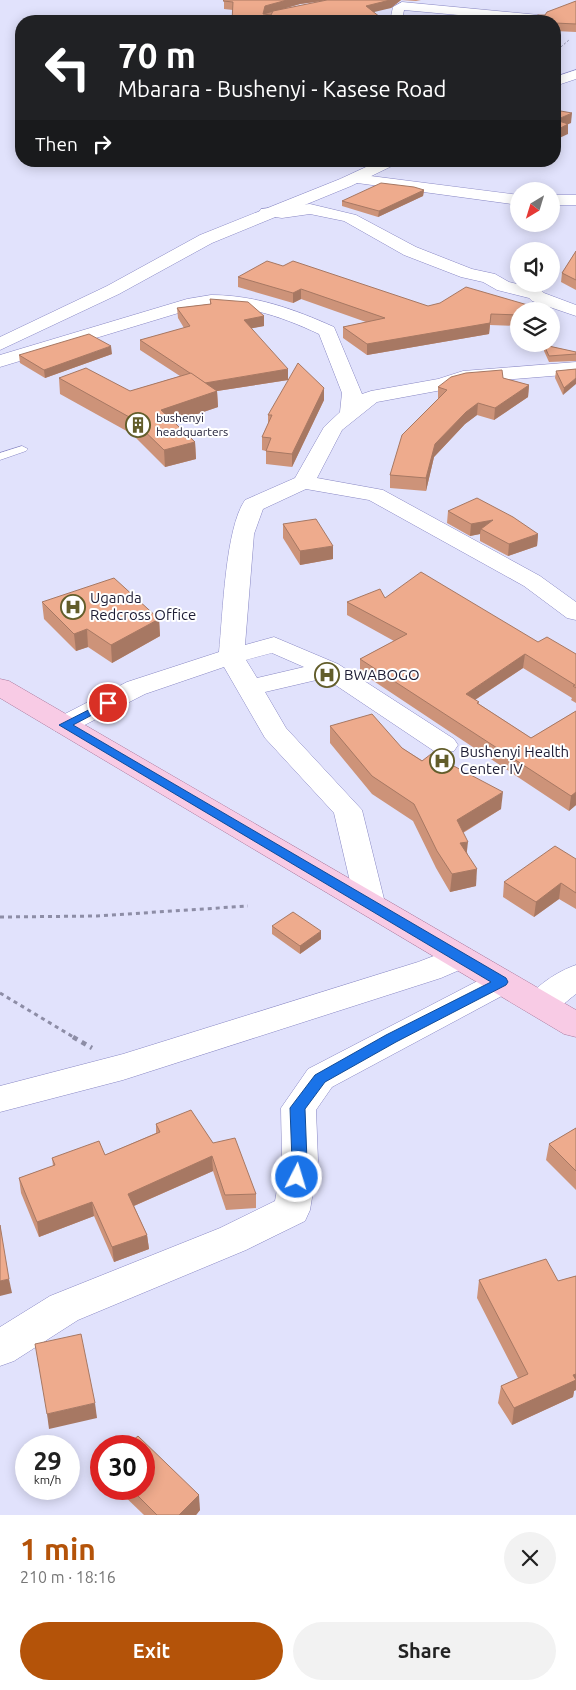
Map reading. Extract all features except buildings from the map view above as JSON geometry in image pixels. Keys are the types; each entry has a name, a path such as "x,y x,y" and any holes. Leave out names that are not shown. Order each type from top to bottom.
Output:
{"main road":[{"path":"0,687 576,1025"}],"street":[{"path":"397,15 399,7 402,6 505,15"},
{"path":"561,80 576,74"},
{"path":"0,344 85,305 152,270 202,240 267,212 355,179 379,167"},
{"path":"355,179 510,199"},
{"path":"560,200 576,200"},
{"path":"267,212 282,213 318,210 350,218 410,251 467,273 489,278 503,286 535,294 570,290"},
{"path":"535,294 538,298 576,311"},
{"path":"0,360 193,303 229,300 270,307 294,315 328,331 352,393 350,414"},
{"path":"304,482 334,427 371,397 442,384 463,377 576,368"},
{"path":"370,903 348,810 275,732 231,656 243,534 253,505 304,482 375,495 532,580 576,613"},
{"path":"64,725 136,688 231,656 274,645 329,669 444,745"},
{"path":"249,688 329,669"},
{"path":"0,1099 123,1067 446,965 460,957"},
{"path":"540,1004 576,977"},
{"path":"0,1348 64,1308 234,1239 292,1210 300,1161 298,1108 320,1078 502,982"}],"lane":[{"path":"0,457 22,449"}],"path":[{"path":"561,47 569,40"},
{"path":"0,917 97,916 248,906"},
{"path":"0,993 123,1067"}],"place":[{"name":"bushenyi headquarters","path":"138,425"},
{"name":"Uganda Redcross Office","path":"73,607"},
{"name":"BWABOGO","path":"327,675"},
{"name":"Bushenyi Health Center IV","path":"442,761"}],"route":[{"path":"108,703 64,725 502,982 320,1078 298,1108 300,1161 297,1177"}]}
